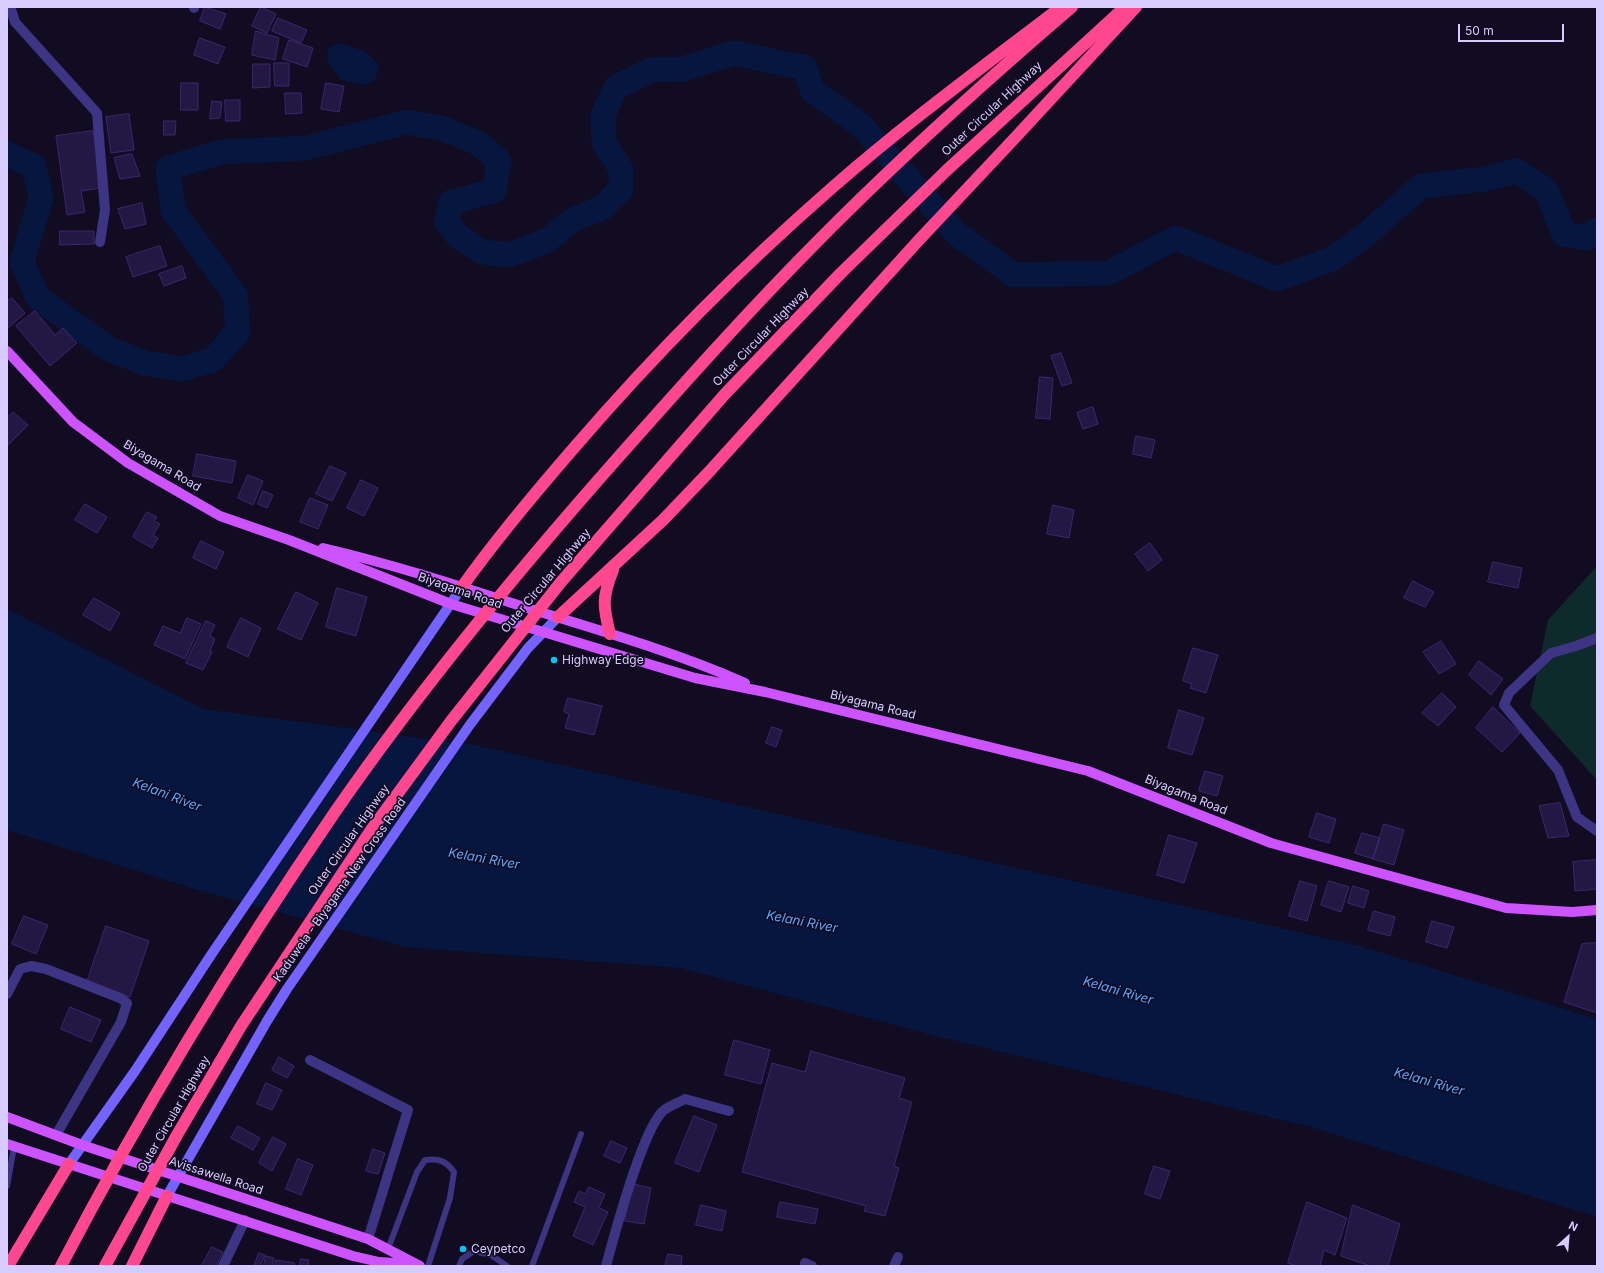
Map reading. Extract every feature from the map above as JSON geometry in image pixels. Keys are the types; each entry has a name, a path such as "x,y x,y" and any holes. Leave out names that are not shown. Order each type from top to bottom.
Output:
{"highway":[{"path":"462,587 486,553 619,396 684,328 750,263 840,181 964,81 1061,7"},
{"name":"Outer Circular Highway","path":"61,1266 141,1119 233,966 337,809 418,699 475,626 560,523 689,377 809,250 918,143 998,70 1072,7"},
{"name":"Outer Circular Highway","path":"104,1266 216,1068 318,909 371,830 428,753 546,600 726,394 841,273 947,170 1125,7"},
{"path":"558,617 614,567 663,520 708,473 918,241 1019,135 1136,7"},
{"path":"610,634 604,608 607,585 614,567"},
{"path":"8,1266 69,1164"},
{"path":"132,1266 167,1196"}],"main road":[{"name":"Biyagama Road","path":"7,351 73,422 128,463 220,516 288,540 451,604 695,678 765,692 1088,771 1271,843 1506,908 1572,912 1597,910"},
{"name":"Biyagama Road","path":"288,540 381,562 558,617 698,663 765,692"},
{"name":"Avissawella Road","path":"7,1117 82,1145 368,1239 418,1265"},
{"name":"Avissawella Road","path":"11,1146 245,1220 353,1256 379,1262 418,1265"}],"street":[{"path":"11,8 15,22 97,113 105,210 100,242"},
{"path":"69,1164 135,1071 211,955 462,587"},
{"name":"Kaduwela - Biyagama New Cross Road","path":"167,1196 287,989 469,726 528,648 558,617"},
{"path":"1597,638 1551,653 1509,693 1504,705 1558,770 1577,817 1597,831"},
{"path":"7,994 20,969 31,966 46,969 120,998 127,1003 121,1022 56,1135"},
{"path":"310,1060 408,1110 368,1239"},
{"path":"606,1266 648,1132 663,1112 684,1099 729,1111"},
{"path":"223,1266 245,1220"},
{"path":"805,1266 805,1263 812,1266"}],"lane":[{"path":"532,1266 581,1134"},
{"path":"7,1186 11,1146"},
{"path":"388,1250 417,1172 425,1160 437,1159 448,1164 454,1172 450,1198 428,1266"},
{"path":"459,1266 462,1259 474,1251 491,1256 507,1266"}],"green space":[{"path":"1597,566 1597,780 1530,706 1548,620"}],"water":[{"path":"339,43 365,51 379,65 375,80 365,85 341,80 327,60 328,48"},
{"name":"Kelani River","path":"7,609 203,709 474,745 1360,946 1597,1019 1597,1217 1311,1127 936,1036 681,968 405,947 198,890 7,830"}],"building":[{"path":"205,7 226,14 220,29 200,21"},
{"path":"261,7 276,14 267,33 252,26"},
{"path":"278,18 307,30 301,43 272,31"},
{"path":"256,31 279,38 275,60 252,55"},
{"path":"200,38 225,47 218,64 194,55"},
{"path":"289,40 313,48 307,67 283,59"},
{"path":"274,63 289,63 289,86 275,86"},
{"path":"253,64 270,64 270,87 253,88"},
{"path":"181,83 198,83 198,110 181,110"},
{"path":"326,83 344,86 339,112 321,109"},
{"path":"285,93 301,93 302,113 286,114"},
{"path":"225,100 240,100 240,121 226,121"},
{"path":"212,101 222,102 220,118 210,119"},
{"path":"129,114 134,150 111,153 106,117"},
{"path":"164,121 176,121 175,135 164,135"},
{"path":"93,131 102,188 81,191 85,212 67,215 56,136"},
{"path":"132,154 140,176 120,179 114,158"},
{"path":"142,203 146,224 125,229 118,209"},
{"path":"60,231 94,231 94,244 60,245"},
{"path":"160,246 167,266 133,277 126,257"},
{"path":"182,266 186,278 164,286 159,274"},
{"path":"12,298 25,313 7,329 7,302"},
{"path":"35,311 55,335 63,328 77,343 50,366 16,326"},
{"path":"1061,353 1072,383 1062,386 1051,356"},
{"path":"1040,377 1053,378 1050,419 1036,418"},
{"path":"1093,407 1098,424 1083,429 1077,413"},
{"path":"13,412 28,425 7,446 7,418"},
{"path":"1136,436 1155,440 1151,458 1133,454"},
{"path":"197,454 236,461 232,483 193,476"},
{"path":"330,466 346,473 332,501 316,494"},
{"path":"248,475 263,481 253,505 238,498"},
{"path":"361,480 378,488 364,516 347,508"},
{"path":"263,491 273,495 267,508 258,504"},
{"path":"310,498 328,505 318,529 300,522"},
{"path":"85,504 107,517 97,533 75,520"},
{"path":"1053,505 1074,510 1069,538 1047,534"},
{"path":"147,512 157,517 154,521 160,524 153,535 158,538 152,548 133,537"},
{"path":"201,541 224,552 216,569 193,558"},
{"path":"1150,543 1162,560 1148,571 1135,554"},
{"path":"1493,562 1522,568 1518,588 1488,582"},
{"path":"1413,581 1434,592 1425,607 1404,598"},
{"path":"337,588 367,597 356,636 326,627"},
{"path":"296,592 318,603 301,640 278,629"},
{"path":"94,598 120,613 110,631 83,615"},
{"path":"187,618 201,624 185,659 154,645 163,626 180,633"},
{"path":"241,618 261,628 248,657 227,647"},
{"path":"206,621 215,625 210,636 215,639 210,651 212,652 203,670 186,663"},
{"path":"1441,641 1456,664 1439,674 1423,652"},
{"path":"1193,648 1218,655 1206,693 1190,688 1192,684 1183,681"},
{"path":"1479,661 1503,679 1491,695 1469,675"},
{"path":"1442,693 1456,707 1438,726 1422,713"},
{"path":"568,698 602,706 594,735 565,728 569,714 564,712"},
{"path":"1493,707 1520,733 1502,752 1476,728"},
{"path":"1179,710 1204,718 1192,755 1168,748"},
{"path":"772,727 782,730 776,747 766,743"},
{"path":"1205,771 1223,776 1217,796 1199,791"},
{"path":"1560,803 1569,836 1548,838 1539,806"},
{"path":"1317,813 1336,819 1329,843 1309,837"},
{"path":"1384,824 1404,830 1394,865 1373,859"},
{"path":"1362,833 1380,838 1373,859 1355,853"},
{"path":"1169,835 1197,843 1184,883 1157,875"},
{"path":"1597,860 1597,889 1575,891 1573,862"},
{"path":"1300,881 1317,886 1307,921 1289,916"},
{"path":"1329,881 1349,887 1341,912 1321,905"},
{"path":"1353,886 1369,891 1364,908 1348,903"},
{"path":"1374,911 1395,917 1390,936 1368,930"},
{"path":"24,916 48,925 36,954 12,944"},
{"path":"1432,921 1454,927 1447,948 1426,942"},
{"path":"106,926 149,941 130,997 87,982"},
{"path":"1597,943 1597,1013 1564,1002 1582,944"},
{"path":"70,1007 101,1020 91,1042 61,1029"},
{"path":"734,1040 770,1050 761,1084 725,1075"},
{"path":"811,1051 905,1078 899,1098 912,1102 894,1166 899,1168 885,1216 864,1211 866,1206 742,1172 772,1063 805,1072"},
{"path":"279,1057 294,1066 287,1078 272,1070"},
{"path":"266,1083 282,1090 272,1110 257,1104"},
{"path":"694,1116 717,1125 699,1172 675,1163"},
{"path":"238,1126 260,1138 253,1150 231,1138"},
{"path":"273,1137 286,1144 272,1171 259,1163"},
{"path":"611,1141 627,1148 620,1163 604,1156"},
{"path":"373,1149 385,1153 378,1174 366,1171"},
{"path":"298,1159 313,1165 301,1195 286,1189"},
{"path":"1154,1166 1170,1171 1160,1199 1145,1194"},
{"path":"633,1184 651,1188 644,1224 625,1221"},
{"path":"589,1187 605,1194 599,1208 608,1212 593,1245 573,1236 585,1207 574,1202 579,1191 585,1194"},
{"path":"780,1202 818,1209 815,1224 777,1217"},
{"path":"1307,1202 1347,1218 1335,1255 1324,1250 1320,1266 1296,1266 1288,1263"},
{"path":"701,1205 726,1211 722,1231 696,1225"},
{"path":"1353,1205 1400,1224 1388,1266 1370,1266 1341,1256"},
{"path":"212,1247 223,1252 216,1266 203,1266 202,1265"},
{"path":"259,1253 265,1255 260,1266 254,1266"},
{"path":"668,1254 682,1256 681,1266 665,1266"},
{"path":"266,1256 274,1258 272,1266 264,1266"},
{"path":"301,1259 309,1260 308,1266 300,1266"},
{"path":"276,1260 294,1263 294,1266 275,1266"}],"waterway":[{"path":"7,154 34,166 41,198 22,262 38,298 109,349 145,363 182,369 213,360 238,331 235,295 173,210 168,168 221,152 306,148 407,122 441,128 478,143 499,161 494,191 451,202 447,222 458,236 482,252 509,255 546,241 574,219 602,208 621,189 621,169 604,143 603,115 616,87 651,70 682,69 734,53 805,68 812,90 862,126 957,234 1014,275 1108,273 1176,238 1277,279 1332,259 1368,233 1421,186 1485,179 1517,171 1546,190 1564,234 1587,238 1597,230"}],"place":[{"name":"Highway Edge","path":"554,660"},
{"name":"Ceypetco","path":"463,1249"}]}
